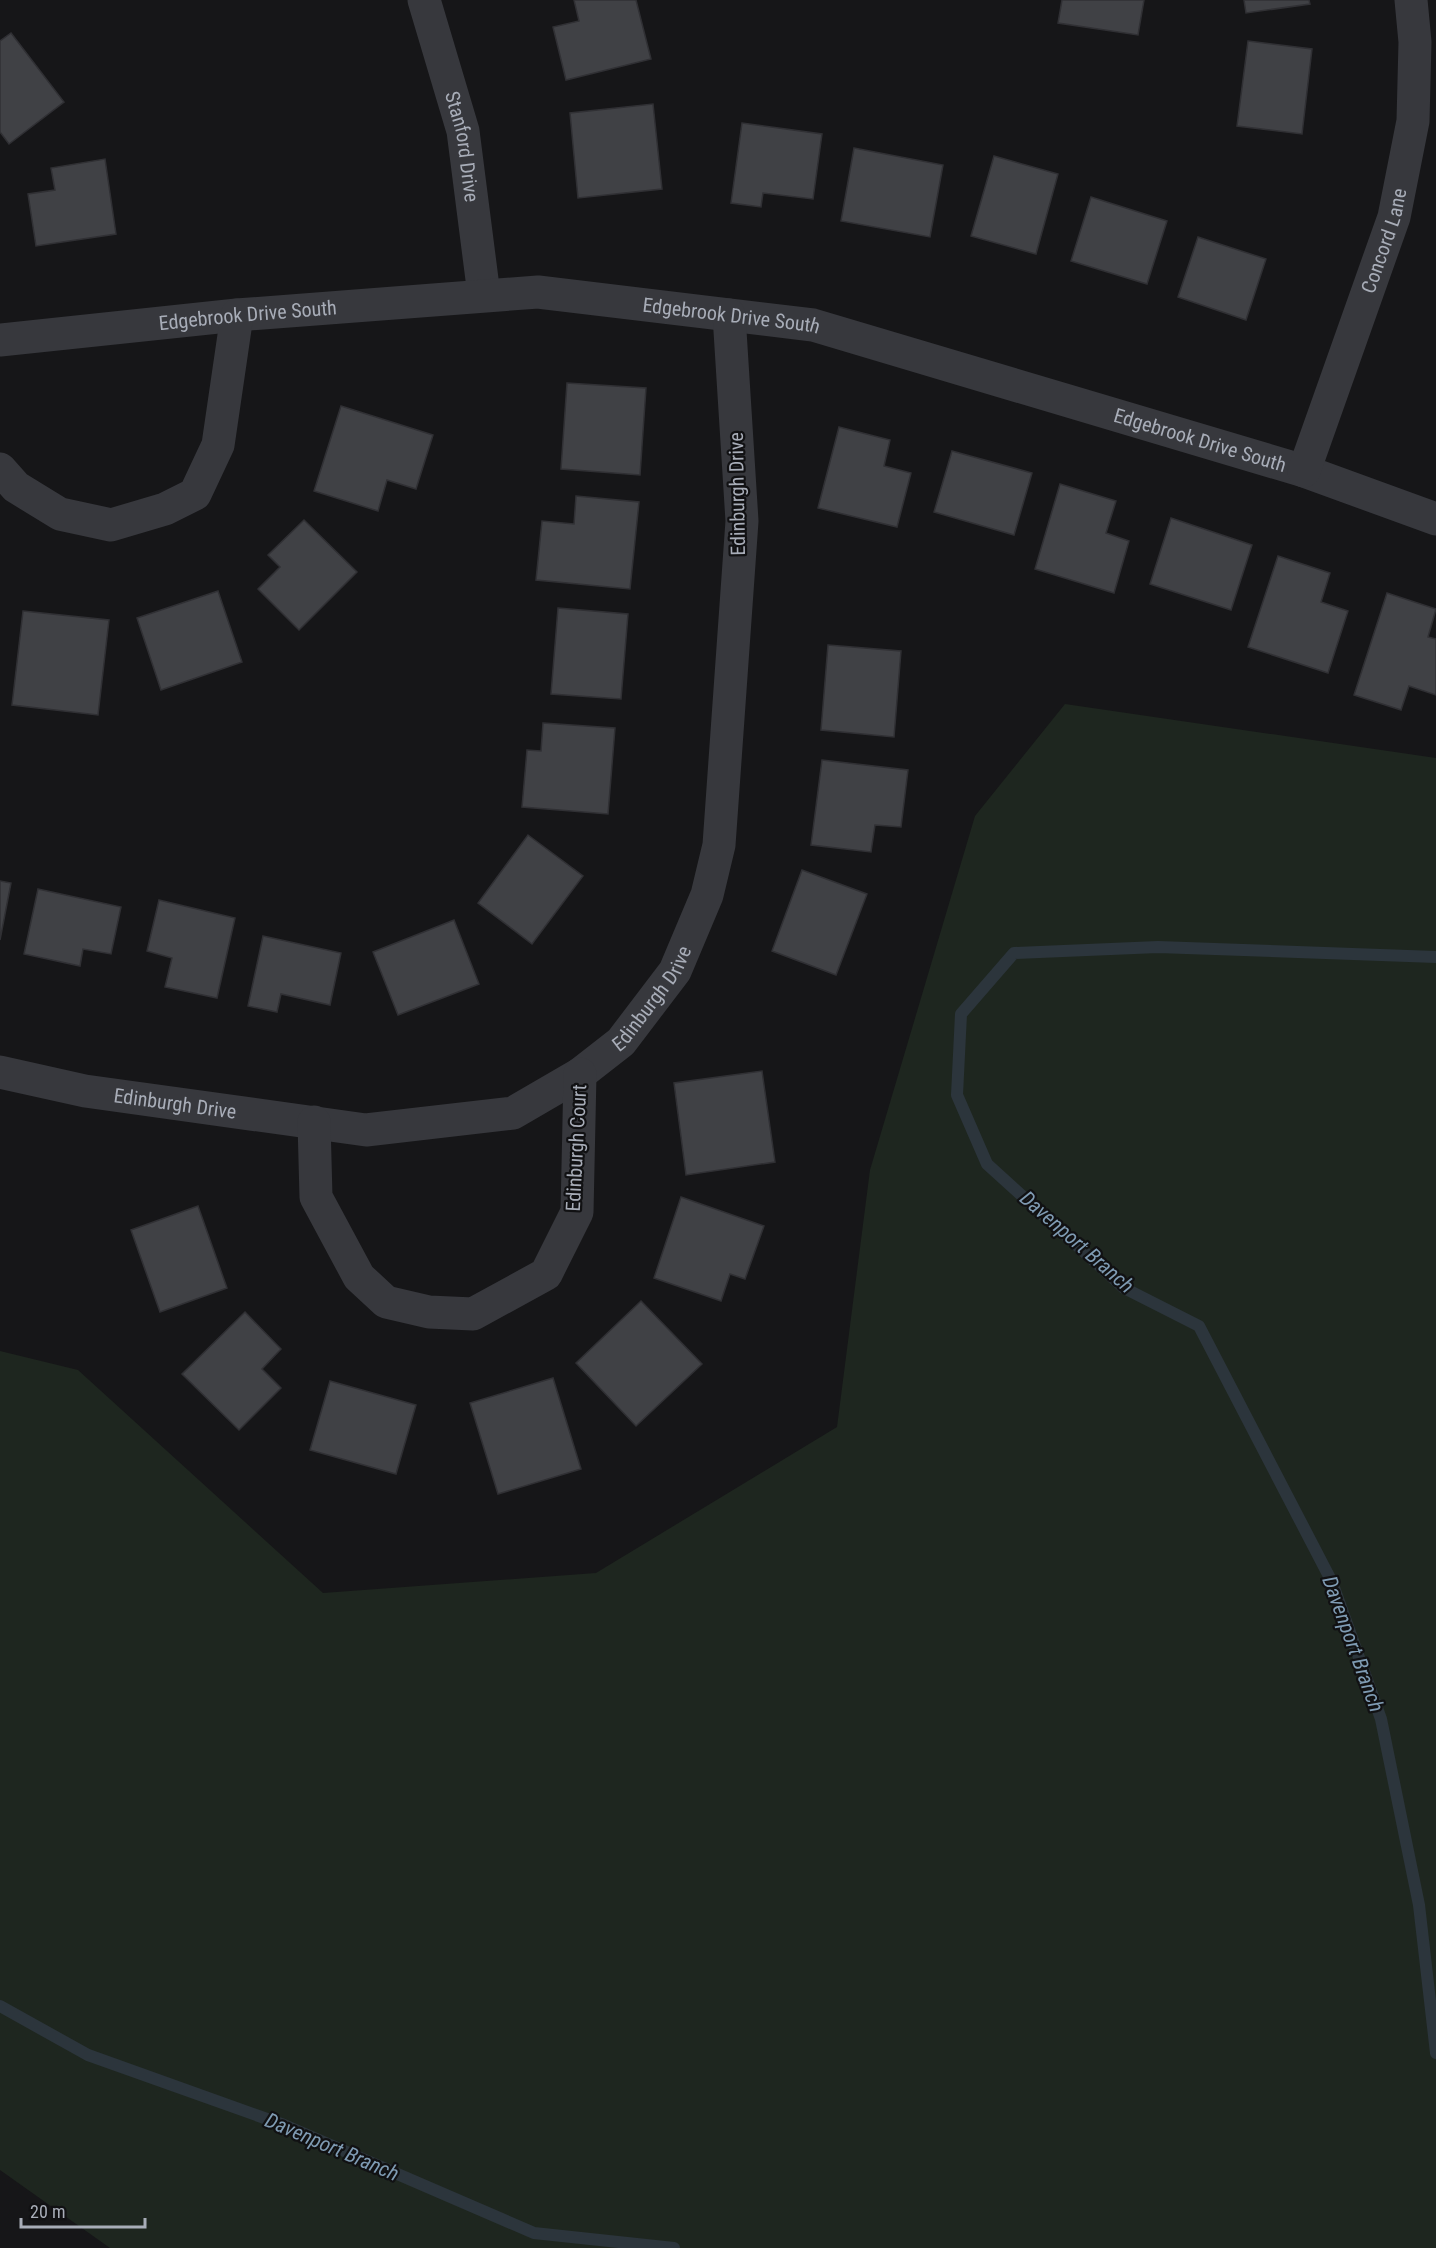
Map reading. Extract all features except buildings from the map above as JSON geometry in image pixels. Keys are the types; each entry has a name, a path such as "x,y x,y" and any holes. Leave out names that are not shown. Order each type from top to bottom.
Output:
{"street":[{"name":"Stanford Drive","path":"424,0 463,131 484,295"},
{"name":"Concord Lane","path":"1304,471 1394,217 1413,122 1415,42 1411,0"},
{"name":"Edgebrook Drive South","path":"0,340 237,315 538,292 813,325 1304,471 1436,519"},
{"path":"0,468 16,487 60,514 111,525 165,509 195,494 218,445 237,315"},
{"name":"Edinburgh Drive","path":"0,1072 85,1091 366,1130 513,1113 580,1074 621,1042 675,971 707,895 719,845 742,521 729,315"},
{"name":"Edinburgh Court","path":"314,1122 316,1197 359,1277 386,1302 429,1312 473,1314 546,1274 577,1212 580,1074"}],"shaded area":[{"path":"1065,704 1436,758 1436,2248 110,2248 0,2170 0,1351 78,1370 323,1593 596,1573 837,1427 870,1170 975,816"}],"waterway":[{"name":"Davenport Branch","path":"1436,957 1158,947 1014,953 961,1014 957,1095 987,1164 1124,1288 1199,1326 1332,1582 1381,1719 1419,1905 1436,2053"},
{"name":"Davenport Branch","path":"0,2006 88,2055 284,2125 534,2233 674,2248"}]}
